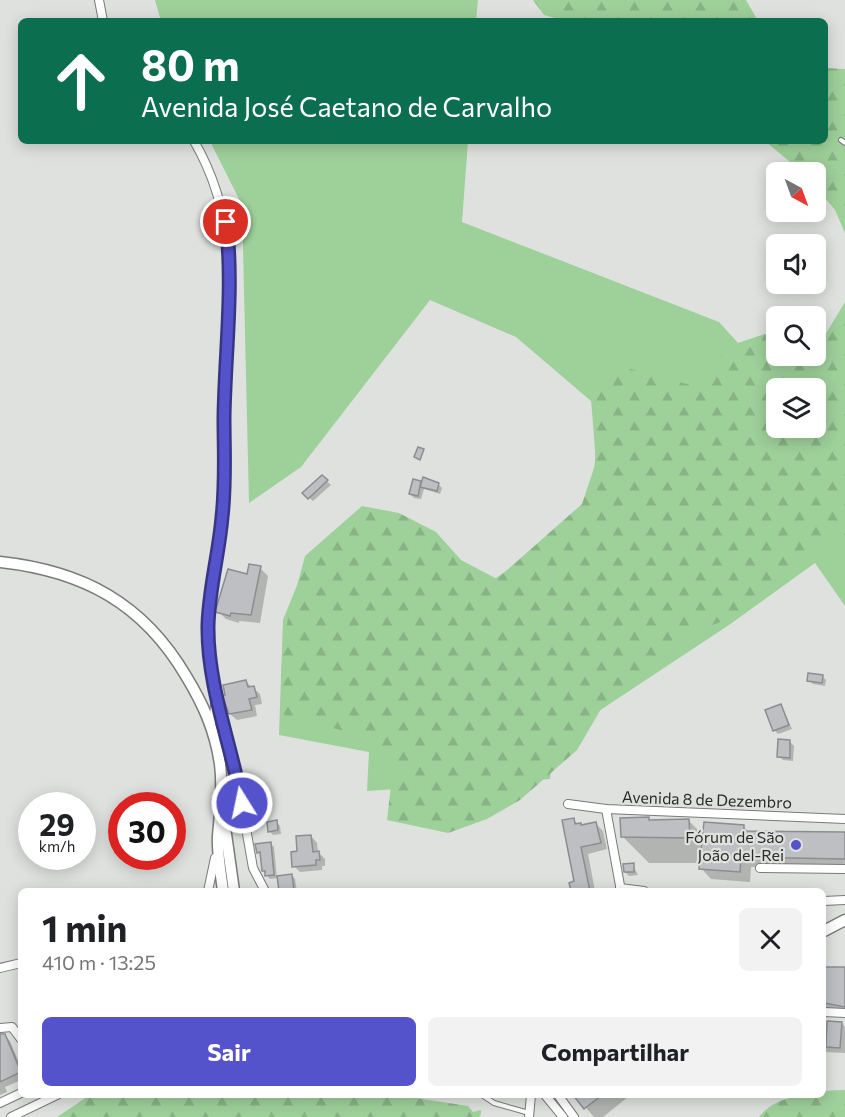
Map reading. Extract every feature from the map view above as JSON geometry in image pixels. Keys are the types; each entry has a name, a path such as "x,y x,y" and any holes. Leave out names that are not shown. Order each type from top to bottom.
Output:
{"main road":[{"path":"0,562 29,565 90,584 126,605 150,626 172,652 212,722 220,765 221,822 218,837 223,888"},
{"path":"221,822 226,834 234,888"},
{"path":"826,930 845,920"}],"street":[{"path":"99,0 102,18"},
{"path":"196,144 219,194 230,251 224,416 225,480 208,624 210,654 217,695 234,760 253,868 263,888"},
{"path":"212,722 217,695"},
{"name":"Avenida 8 de Dezembro","path":"568,804 606,810 845,819"},
{"path":"606,810 620,888"},
{"path":"209,888 214,872 218,837"},
{"path":"760,868 845,869"},
{"path":"826,901 845,900"},
{"path":"0,968 18,964"},
{"path":"826,1012 845,1013"},
{"path":"0,1028 12,1027 18,1035"},
{"path":"0,1102 18,1094"},
{"path":"11,1117 22,1115 52,1098"},
{"path":"530,1115 532,1098"},
{"path":"547,1098 563,1117"},
{"path":"560,1098 574,1117"}],"lane":[{"path":"486,1098 494,1103 530,1115"}],"green space":[{"path":"155,0 478,0 476,18 160,18"},
{"path":"533,0 746,0 756,18 555,18 544,15"},
{"path":"828,68 845,69 845,233 835,210 826,199 826,162 790,162 769,144 828,144"},
{"path":"212,144 468,144 462,222 719,322 770,378 766,378 766,438 797,438 845,462 845,606 815,563 729,625 555,740 550,779 367,791 369,752 279,735 283,620 304,568 481,588 592,513 598,407 516,337 430,300 301,467 249,503 242,205"},
{"path":"845,302 845,535 826,541 744,614 686,634 601,709 577,750 520,800 487,819 448,833 387,820 394,760 363,736 284,715 281,677 284,635 305,556 362,506 399,513 436,532 461,560 497,579 582,504 596,462 590,386 623,367 702,388 726,347 765,334 766,366 826,366 826,333"},
{"path":"845,1090 845,1117 759,1117 765,1110 780,1101 788,1098 826,1098 826,1091"},
{"path":"86,1098 416,1098 468,1106 473,1112 481,1110 479,1117 57,1117"}],"building":[{"path":"418,447 424,449 420,460 414,457"},
{"path":"322,475 328,480 308,499 302,493"},
{"path":"423,477 439,483 437,491 420,487"},
{"path":"413,479 421,481 418,496 409,494"},
{"path":"249,564 261,566 251,615 231,613 230,616 215,612 228,569 247,574"},
{"path":"808,673 823,675 822,683 807,681"},
{"path":"246,680 248,687 254,686 257,697 249,699 252,710 229,714 222,695 225,695 223,685"},
{"path":"781,704 789,725 773,731 765,710"},
{"path":"778,739 790,740 790,758 777,757"},
{"path":"649,817 649,820 689,819 690,838 621,837 620,818"},
{"path":"574,818 575,824 581,823 581,825 596,822 601,843 581,847 589,888 570,888 569,883 574,881 562,820"},
{"path":"277,820 278,830 268,832 267,822"},
{"path":"704,822 744,825 744,831 845,832 845,859 741,857 740,872 699,869"},
{"path":"311,835 313,852 319,851 320,860 316,860 316,865 292,867 291,852 297,851 296,836"},
{"path":"271,842 274,875 265,876 265,871 262,871 260,852 257,853 255,844"},
{"path":"634,863 634,872 624,872 623,864"},
{"path":"292,874 294,888 279,888 277,876"},
{"path":"826,967 845,967 845,1007 826,1003"},
{"path":"827,1021 842,1022 840,1048 826,1047"},
{"path":"0,1034 5,1034 18,1065 18,1073 0,1082"},
{"path":"575,1098 598,1098 584,1109"}],"place":[{"name":"Fórum de São João del-Rei","path":"796,845"}],"route":[{"path":"226,222 230,251 230,278 224,416 225,480 208,624 217,695 234,760 242,803"}]}
